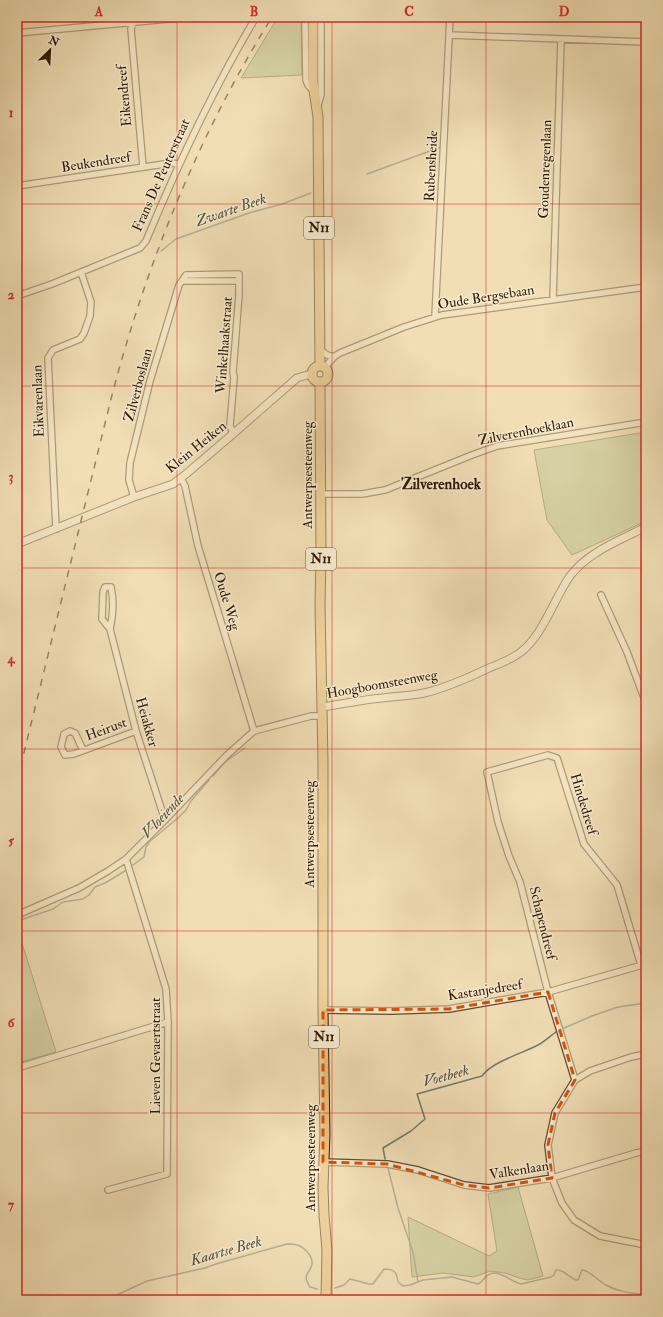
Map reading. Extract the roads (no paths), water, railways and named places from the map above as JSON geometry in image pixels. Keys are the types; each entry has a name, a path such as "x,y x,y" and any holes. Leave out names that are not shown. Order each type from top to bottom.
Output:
{"main road":[{"name":"N11","path":"313,17 313,83 318,108 320,349 323,366 328,371 328,376 325,380 320,382"},
{"path":"320,382 315,381 311,374 315,367 323,366"},
{"name":"Antwerpsesteenweg","path":"320,382 322,556 320,604 323,763 323,1010 325,1134 323,1162 324,1215 327,1250 326,1300"}],"street":[{"name":"Eikendreef","path":"135,17 130,20 143,167"},
{"path":"17,33 130,20 190,17"},
{"name":"Frans De Peuterstraat","path":"17,296 140,248 146,241 178,164 214,92 256,17"},
{"path":"305,17 306,80 315,94"},
{"path":"318,108 321,95 321,17"},
{"name":"Rubensheide","path":"435,317 450,17"},
{"path":"450,35 646,42"},
{"name":"Goudenregenlaan","path":"554,299 561,39"},
{"name":"Beukendreef","path":"17,186 171,163 178,164"},
{"name":"Eikvarenlaan","path":"56,529 48,358 53,350 80,339 84,333 90,316 91,302 81,272"},
{"name":"Zilverboslaan","path":"134,497 129,480 130,462 153,371 179,285 182,281 239,281"},
{"name":"Winkelhaakstraat","path":"233,434 230,425 239,281"},
{"name":"Oude Bergsebaan","path":"323,366 335,356 404,327 442,315 646,287"},
{"path":"320,349 326,355 335,356"},
{"name":"Klein Heiken","path":"17,544 134,497 173,484 297,378 311,374"},
{"name":"Zilverenhoeklaan","path":"321,494 362,494 385,490 497,446 646,422"},
{"name":"Oude Weg","path":"181,478 185,486 198,546 254,731"},
{"name":"Hoogboomsteenweg","path":"322,712 380,698 423,693 473,676 521,652 534,638 563,587 576,569 602,550 646,527"},
{"name":"Heiakker","path":"110,629 113,618 112,593 111,587 105,587 103,592 102,619 110,629 136,731 165,820"},
{"path":"602,595 627,652 646,703"},
{"path":"17,915 79,888 126,859 227,755 254,731 322,712"},
{"name":"Heirust","path":"83,750 75,733 70,732 64,734 61,747 65,755 74,754 136,731"},
{"name":"Hindedreef","path":"487,772 548,755 557,758 584,844 617,884 643,964"},
{"name":"Schapendreef","path":"487,772 498,822 508,856 520,882 548,992 575,1080"},
{"name":"Lieven Gevaertstraat","path":"108,1190 166,1174 168,1022 166,989 126,859"},
{"name":"Kastanjedreef","path":"323,1010 391,1011 449,1009 548,992 643,964"},
{"path":"17,1068 168,1022"},
{"path":"646,1054 631,1057 590,1071 575,1080 555,1113 548,1145 552,1178 562,1203 574,1220 600,1236 646,1245"},
{"name":"Valkenlaan","path":"323,1162 387,1164 418,1170 464,1185 489,1188 552,1178 636,1153 646,1152"}],"waterway":[{"name":"Zwarte Beek","path":"367,174 441,147"},
{"name":"Zwarte Beek","path":"161,251 176,239 311,193"},
{"name":"Vloeiende","path":"213,776 225,762 245,748"},
{"name":"Vloeiende","path":"133,865 144,857 146,847 149,842 186,810 191,801 209,780"},
{"name":"Vloeiende","path":"17,921 53,909 63,902 83,899 89,895 95,887 125,871"},
{"name":"Voetbeek","path":"564,1028 618,1007 646,1003"},
{"name":"Voetbeek","path":"385,1159 383,1148 411,1131 425,1119 417,1094 482,1076 499,1062 539,1045 556,1032"},
{"name":"Voetbeek","path":"388,1168 398,1208 413,1252 418,1282"},
{"name":"Kaartse Beek","path":"106,1300 147,1281 205,1268 287,1244 295,1244 300,1246 310,1255 312,1264 306,1279 310,1287 317,1289"},
{"name":"Kaartse Beek","path":"335,1288 344,1285 350,1279 373,1284 384,1269 394,1272 397,1276 398,1282 403,1286 423,1280 452,1277 478,1284 492,1273 500,1274 521,1284 551,1277 554,1275 556,1270 559,1270 573,1279 578,1280 582,1270 588,1272 603,1283 615,1289 646,1295"}],"railway":[{"path":"17,781 112,395 142,296 178,200 199,153 221,107 272,17"}],"district":[{"name":"Zilverenhoek","path":"441,484"}]}
